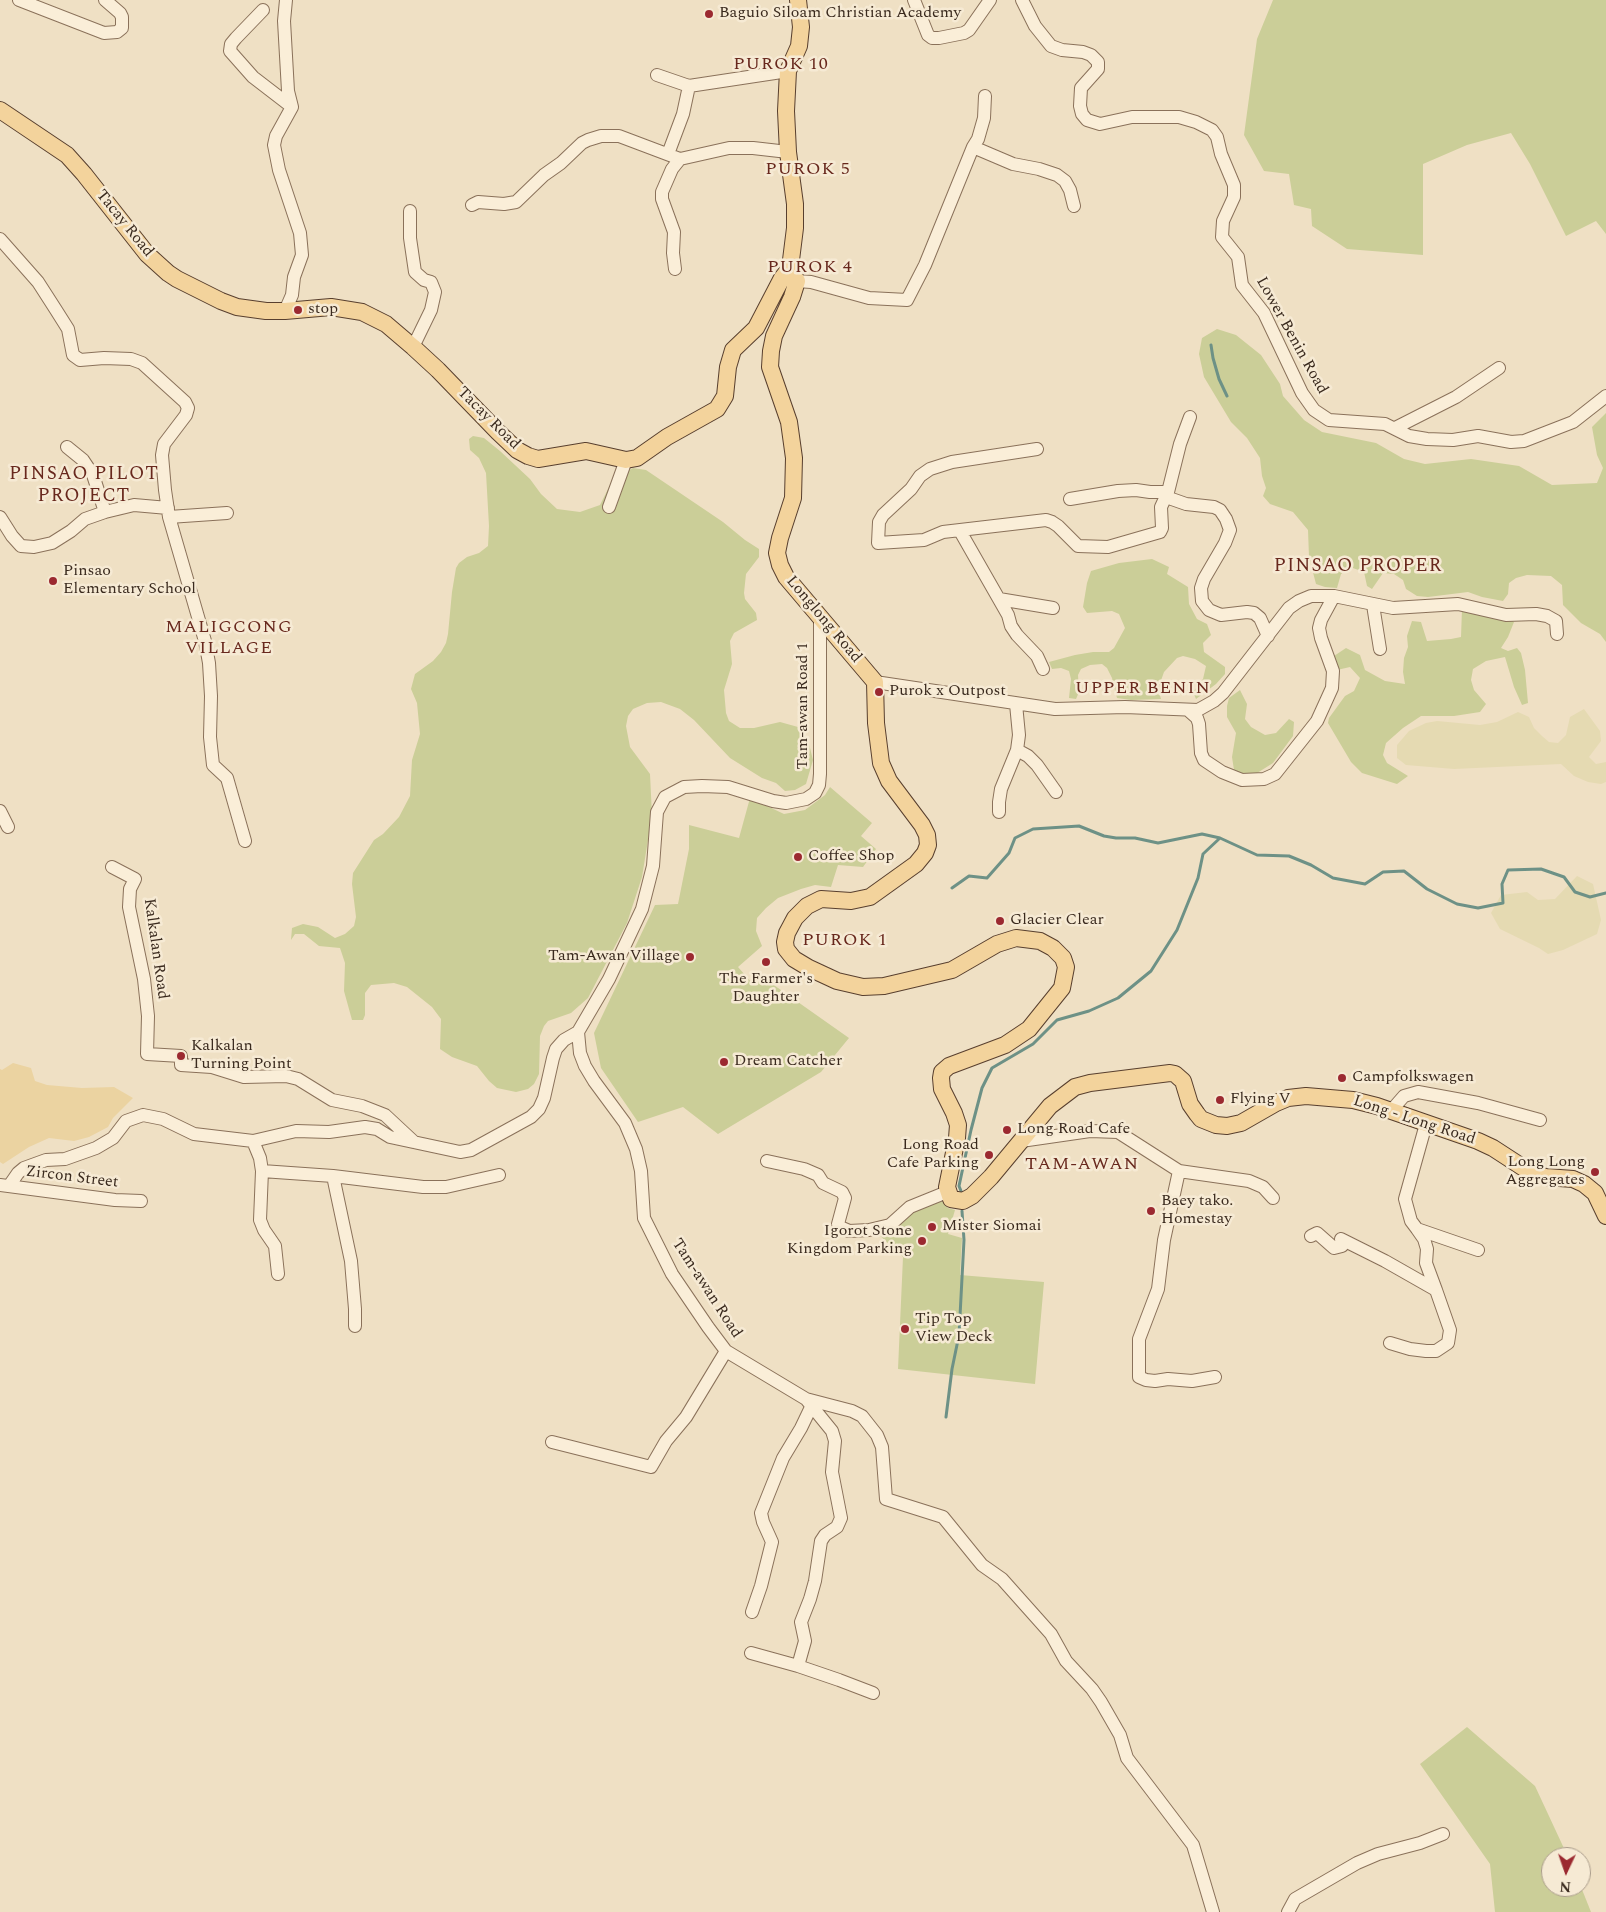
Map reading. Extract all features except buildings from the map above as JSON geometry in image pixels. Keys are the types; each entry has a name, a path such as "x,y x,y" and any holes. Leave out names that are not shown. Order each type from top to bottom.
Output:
{"main road":[{"path":"626,460 637,458 667,437 716,409 725,396 728,367 733,350 756,328 782,278 794,274 795,220 786,111 788,71 799,46 801,27 798,0"},
{"name":"Tacay Road","path":"0,110 67,155 146,254 168,273 221,301 237,306 285,312 331,307 362,312 386,324 413,347 517,450 538,459 586,452 626,460"},
{"name":"Longlong Road","path":"794,274 792,297 774,336 770,351 770,367 789,422 794,458 793,498 777,553 786,577 875,682"},
{"path":"875,682 876,732 881,763 889,781 922,825 927,835 928,845 925,853 916,864 870,897 851,901 821,899 807,906 795,918 787,934 785,942 788,952 800,963 838,981 870,988 952,970 997,944 1016,938 1040,941 1053,948 1063,958 1066,967 1062,988 1030,1029 1005,1045 949,1066 942,1072 942,1089 958,1125 957,1138 947,1180 947,1192"},
{"name":"Long - Long Road","path":"947,1192 951,1199 958,1201 968,1200 991,1177 1050,1106 1075,1087 1090,1083 1164,1073 1175,1074 1180,1077 1185,1085 1194,1111 1201,1119 1216,1125 1241,1124 1276,1103 1306,1096 1354,1100 1377,1106 1478,1141 1493,1148 1533,1174 1546,1177 1573,1178 1584,1184 1599,1199 1606,1216"}],"street":[{"path":"19,0 104,33 117,32 122,28 122,17 105,0"},
{"path":"285,312 292,295 294,277 302,255 300,234 279,170 274,144 276,136 292,107 288,92 284,21 286,0"},
{"path":"914,0 928,35 932,38 964,34 969,30 990,0"},
{"name":"Lower Benin Road","path":"1022,0 1035,26 1051,46 1062,50 1083,52 1091,55 1098,62 1098,69 1081,88 1080,106 1086,120 1100,124 1132,117 1179,118 1202,125 1217,137 1221,154 1234,185 1234,197 1223,221 1222,237 1238,257 1242,285 1264,314 1302,392 1314,410 1329,420 1385,424 1409,436 1427,439 1454,440 1478,436 1510,442 1524,440 1574,422 1606,396"},
{"path":"263,10 231,44 230,51 253,77 292,107"},
{"path":"657,75 689,86 788,71"},
{"path":"675,269 673,253 674,232 662,199 662,192 672,168 689,86"},
{"path":"794,274 810,282 869,298 907,300 925,265 981,130 985,96"},
{"path":"472,205 478,202 504,204 516,202 544,175 588,140 601,136 619,136 674,157 729,148 753,148 788,152"},
{"path":"973,146 1013,164 1057,175 1065,181 1070,190 1074,206"},
{"path":"410,211 410,238 415,272 424,280 431,282 434,292 431,310 413,347"},
{"path":"0,239 38,282 52,303 68,329 73,354 80,360 104,358 131,359 142,363 185,402 188,408 186,415 164,444 162,455 168,512 205,641 209,664 211,696 210,737 213,765 227,778 245,841"},
{"path":"1395,428 1456,397 1499,368"},
{"path":"1037,449 952,462 930,469 920,476 901,500 883,515 877,532 878,542 924,540 943,532 1046,520 1058,526 1078,546 1108,547 1160,532 1162,528 1161,507 1167,494 1180,444 1190,417"},
{"path":"67,447 83,460 93,475 105,512"},
{"path":"609,507 626,460"},
{"path":"1070,499 1118,490 1167,494 1186,504 1214,507 1220,510 1230,530 1225,543 1200,588 1202,601 1209,610 1221,615 1254,613 1260,618 1268,636"},
{"path":"0,517 21,546 34,547 52,543 71,531 85,518 134,505 168,512 227,513"},
{"path":"960,531 1008,615 1011,626 1037,656 1043,669"},
{"path":"875,682 1055,709 1125,707 1188,710 1205,707 1223,693 1289,608 1311,596 1334,596 1392,608 1448,604 1468,605 1506,616 1536,614 1547,616 1556,621 1557,634"},
{"path":"1188,710 1197,718 1199,724 1201,753 1204,760 1222,772 1242,780 1264,779 1275,774 1317,721 1332,688 1333,670 1319,628 1321,620 1334,596"},
{"path":"999,599 1053,608"},
{"path":"1372,605 1380,649"},
{"name":"Tam-awan Road 1","path":"4,1186 24,1168 46,1160 65,1159 96,1148 114,1138 126,1121 143,1115 163,1119 194,1134 253,1141 296,1131 329,1132 365,1127 377,1129 390,1137 460,1152 471,1150 531,1117 539,1109 544,1098 552,1058 556,1049 564,1040 578,1032 609,979 642,909 653,866 657,812 664,797 684,787 702,786 728,787 773,801 786,803 806,799 815,793 819,785 820,774 820,618"},
{"path":"1000,812 1001,789 1017,750 1019,735 1016,704"},
{"path":"1017,750 1028,756 1037,765 1056,792"},
{"path":"0,811 8,827"},
{"name":"Kalkalan Road","path":"112,867 135,879 130,889 129,907 144,978 148,1016 147,1054 180,1056 180,1064 212,1067 244,1077 286,1076 298,1079 332,1100 362,1106 385,1115 414,1142"},
{"name":"Tam-awan Road","path":"578,1032 580,1053 585,1066 625,1123 636,1149 640,1165 644,1218 672,1274 726,1351 809,1402 832,1431 835,1441 832,1472 839,1502 840,1518 837,1526 825,1535 821,1541 815,1581 801,1622 805,1641 798,1666"},
{"path":"1390,1112 1404,1096 1418,1092 1478,1103 1540,1120"},
{"path":"1390,1343 1410,1349 1431,1351 1442,1348 1448,1343 1450,1330 1426,1262 1427,1249 1424,1239 1411,1221 1405,1199 1426,1124"},
{"path":"1021,1141 1090,1130 1118,1132 1179,1171 1249,1181 1263,1188 1273,1198"},
{"path":"253,1141 260,1158 262,1172 260,1220 264,1230 275,1246 278,1274"},
{"path":"767,1160 804,1169 818,1175 823,1183 842,1192 844,1198 838,1224 840,1227 849,1230 870,1230 890,1225 910,1207 947,1192"},
{"path":"1179,1171 1164,1240 1158,1289 1139,1339 1139,1377 1155,1381 1215,1377"},
{"path":"262,1172 333,1176 423,1187 446,1187 499,1174"},
{"path":"333,1176 351,1261 355,1326"},
{"name":"Zircon Street","path":"4,1186 114,1200 141,1201"},
{"path":"1417,1229 1478,1250"},
{"path":"1311,1236 1317,1233 1334,1248 1342,1246 1340,1239 1385,1260 1436,1290"},
{"path":"552,1442 651,1467 666,1441 686,1417 726,1351"},
{"path":"752,1612 761,1586 772,1542 761,1514 783,1458 801,1428 809,1402 852,1411 862,1416 877,1435 882,1447 886,1498 942,1517 982,1565 1002,1579 1051,1634 1066,1661 1092,1689 1120,1735 1127,1758 1193,1845 1213,1912"},
{"path":"751,1654 798,1666 873,1694"},
{"path":"1288,1912 1294,1899 1357,1863 1378,1854 1420,1843 1443,1834"}],"shaded area":[{"path":"1584,709 1600,731 1601,741 1589,757 1596,764 1606,762 1606,782 1601,784 1588,782 1574,776 1561,764 1454,769 1406,765 1397,758 1397,745 1409,731 1426,723 1437,721 1480,725 1497,722 1518,712 1529,717 1534,728 1549,742 1558,743 1566,735 1570,717"},
{"path":"1577,876 1593,884 1601,920 1597,934 1563,950 1548,954 1500,929 1491,913 1501,895 1527,892 1538,900 1555,899"}],"green space":[{"path":"1273,0 1606,0 1606,234 1596,221 1566,236 1530,164 1511,133 1467,145 1423,164 1423,255 1347,249 1312,226 1311,209 1294,205 1289,174 1264,171 1244,135 1257,39"},
{"path":"1217,329 1236,335 1261,355 1280,384 1283,396 1304,420 1322,432 1376,443 1404,459 1425,464 1471,459 1519,466 1552,485 1597,483 1603,468 1597,455 1592,427 1606,413 1606,642 1600,634 1581,623 1563,605 1562,585 1551,576 1527,575 1516,578 1509,583 1508,594 1503,601 1468,592 1428,597 1417,596 1406,589 1403,580 1394,574 1383,573 1372,589 1367,586 1364,572 1350,567 1341,574 1337,588 1316,584 1309,557 1308,530 1293,512 1270,504 1263,496 1266,488 1262,476 1260,458 1247,438 1231,422 1204,377 1199,354 1202,338"},
{"path":"473,436 484,438 500,451 530,479 541,494 557,509 580,512 600,505 610,485 618,476 633,468 646,470 723,522 759,549 759,557 746,574 744,593 745,599 756,613 757,620 734,633 730,641 732,664 724,690 726,713 729,721 740,728 754,728 780,722 798,727 803,731 809,744 813,760 806,784 795,790 785,791 776,783 762,778 730,758 694,720 680,709 661,702 647,703 633,709 628,716 626,726 630,747 650,774 652,815 642,877 627,923 588,998 571,1013 548,1021 544,1026 540,1036 539,1074 534,1084 528,1089 516,1092 497,1088 477,1066 452,1057 440,1049 441,1019 432,1007 407,987 394,983 371,985 365,993 365,1015 363,1020 352,1020 344,991 345,963 340,948 319,946 304,934 295,934 291,940 292,928 303,924 318,927 335,938 345,934 354,926 356,917 352,884 353,873 374,840 383,834 399,817 410,796 412,760 420,734 417,703 411,689 415,674 433,661 446,643 456,568 467,557 479,553 488,546 489,526 486,473 479,458 470,450 469,439"},
{"path":"1152,559 1169,567 1167,574 1188,587 1189,604 1197,619 1207,624 1211,635 1203,643 1204,652 1225,667 1225,674 1216,684 1196,699 1193,692 1203,679 1206,666 1195,659 1183,656 1177,658 1164,672 1158,689 1161,699 1131,700 1117,698 1112,678 1107,668 1102,664 1090,665 1081,669 1078,675 1079,692 1076,699 1069,698 1071,679 1069,671 1061,668 1052,669 1049,662 1093,652 1109,652 1114,648 1125,628 1119,614 1112,611 1087,613 1083,607 1091,571 1119,563"},
{"path":"1462,609 1509,618 1514,622 1501,648 1508,651 1517,648 1521,653 1525,670 1528,703 1522,705 1514,687 1505,657 1486,661 1473,669 1471,680 1474,690 1486,704 1480,712 1454,716 1421,716 1403,728 1386,743 1383,755 1387,763 1408,776 1397,784 1362,773 1351,762 1328,723 1329,718 1345,696 1354,691 1360,678 1350,667 1337,670 1333,664 1334,656 1346,648 1360,655 1365,670 1385,681 1405,684 1403,672 1404,658 1408,647 1407,636 1412,621 1421,622 1427,641 1461,637"},
{"path":"1240,690 1247,704 1245,719 1251,727 1265,735 1276,733 1289,719 1294,722 1293,736 1273,763 1254,775 1244,775 1234,770 1232,757 1236,733 1227,717 1227,706 1229,698"},
{"name":"Tam-Awan Village","path":"830,787 872,823 861,836 876,849 863,867 838,865 831,887 815,885 801,889 778,898 766,908 757,918 756,931 762,946 738,967 752,983 761,976 849,1038 821,1072 718,1134 683,1107 638,1122 601,1068 594,1033 655,905 678,904 689,849 689,825 739,838 750,798 784,814 805,810 825,795"},
{"path":"940,1199 948,1208 955,1210 948,1234 962,1238 960,1275 1044,1282 1035,1384 898,1369 903,1257 876,1232 915,1208"},
{"path":"1467,1727 1535,1786 1563,1847 1541,1847 1541,1897 1585,1897 1591,1912 1495,1912 1490,1864 1420,1764"}],"sand":[{"path":"13,1063 31,1068 35,1081 47,1085 82,1088 114,1087 133,1098 113,1118 108,1127 89,1137 74,1141 49,1138 29,1147 3,1164 0,1162 0,1069 2,1070"}],"waterway":[{"path":"1211,345 1219,379 1227,396"},
{"path":"952,888 969,876 987,878 1009,853 1015,838 1033,829 1079,826 1104,836 1135,838 1158,843 1202,834 1220,838 1257,855 1289,856 1311,865 1333,878 1365,884 1383,872 1404,871 1427,889 1457,904 1478,908 1503,903 1502,884 1508,870 1541,869 1564,877 1575,892 1590,897 1606,893"},
{"path":"961,1191 959,1186 971,1130 982,1088 992,1068 1033,1044 1057,1020 1089,1011 1118,998 1151,971 1177,930 1198,878 1203,854 1220,838"},
{"path":"946,1417 952,1369 959,1335 964,1240 962,1211"}],"place":[{"name":"Baguio Siloam Christian Academy","path":"709,14"},
{"name":"stop","path":"298,310"},
{"name":"Pinsao Elementary School","path":"53,581"},
{"name":"Purok x Outpost","path":"879,692"},
{"name":"Coffee Shop","path":"798,857"},
{"name":"Glacier Clear","path":"1000,921"},
{"name":"Tam-Awan Village","path":"690,957"},
{"name":"The Farmer's Daughter","path":"766,962"},
{"name":"Kalkalan Turning Point","path":"181,1056"},
{"name":"Dream Catcher","path":"724,1062"},
{"name":"Campfolkswagen","path":"1342,1078"},
{"name":"Flying V","path":"1220,1100"},
{"name":"Long Road Cafe","path":"1007,1130"},
{"name":"Long Road Cafe Parking","path":"989,1155"},
{"name":"Long Long Aggregates","path":"1595,1172"},
{"name":"Baey tako. Homestay","path":"1151,1211"},
{"name":"Mister Siomai","path":"932,1227"},
{"name":"Igorot Stone Kingdom Parking","path":"922,1241"},
{"name":"Tip Top View Deck","path":"905,1329"}],"district":[{"name":"PUROK 10","path":"781,65"},
{"name":"PUROK 5","path":"808,170"},
{"name":"PUROK 4","path":"810,268"},
{"name":"PINSAO PILOT PROJECT","path":"84,486"},
{"name":"PINSAO PROPER","path":"1358,567"},
{"name":"MALIGCONG VILLAGE","path":"229,638"},
{"name":"UPPER BENIN","path":"1143,689"},
{"name":"PUROK 1","path":"845,941"},
{"name":"TAM-AWAN","path":"1082,1165"}]}
